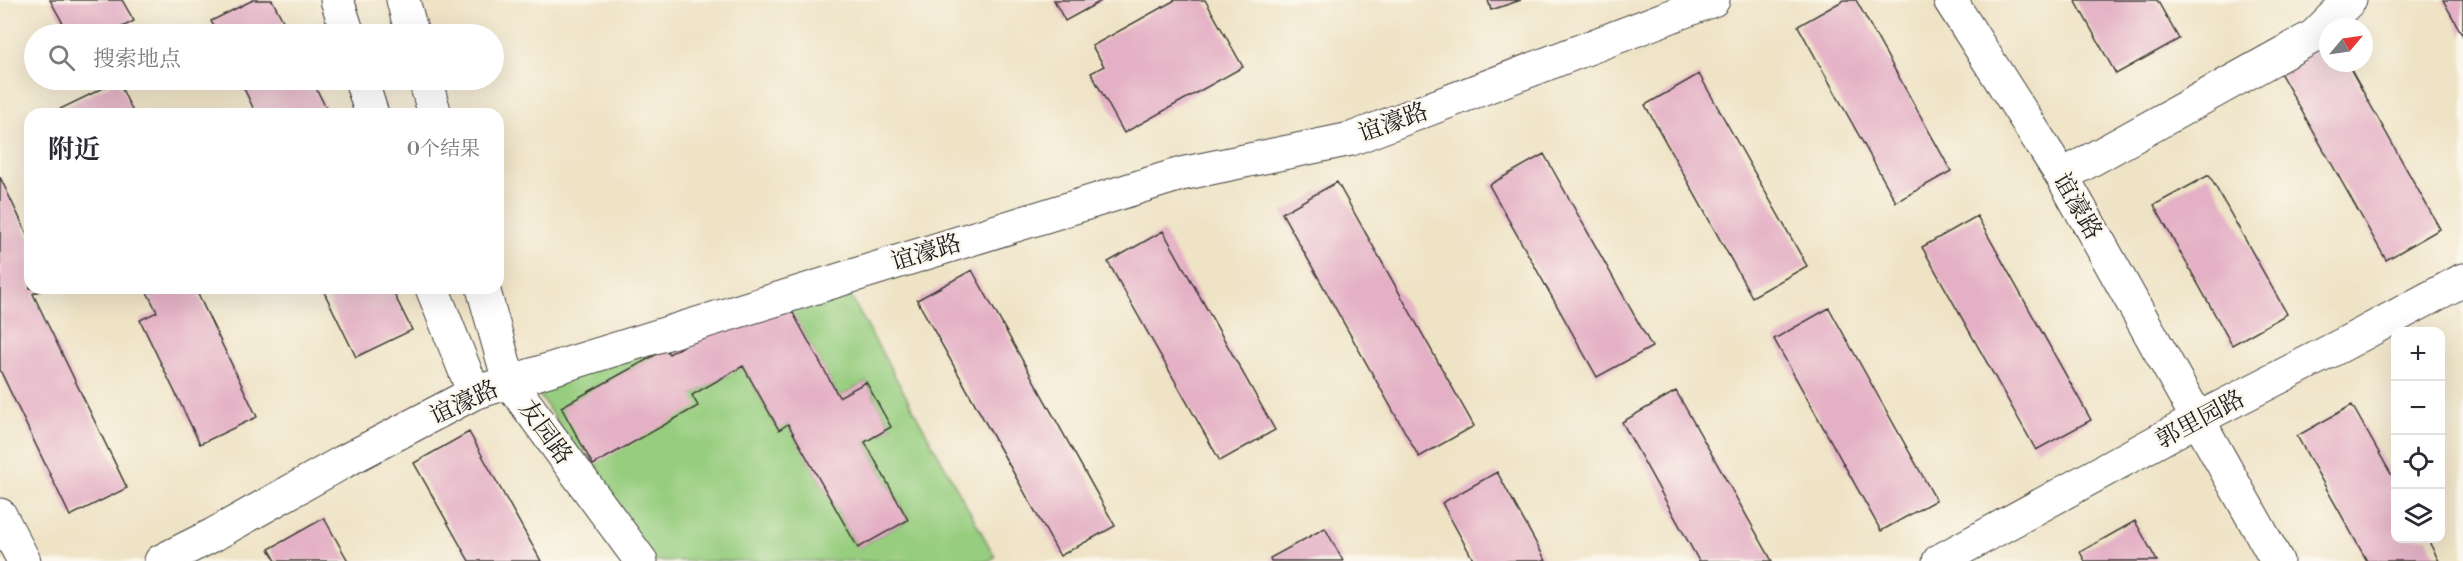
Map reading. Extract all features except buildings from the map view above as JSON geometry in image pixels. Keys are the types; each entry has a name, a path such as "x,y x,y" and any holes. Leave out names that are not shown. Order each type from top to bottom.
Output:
{"street":[{"path":"337,0 345,24"},
{"path":"403,0 409,24"},
{"name":"谊濠路","path":"161,561 213,536 343,462 474,393 1181,174 1351,139 1713,0"},
{"name":"谊濠路","path":"1950,0 2062,176 2277,561"},
{"path":"2062,176 2314,36 2350,0"},
{"path":"364,90 370,108"},
{"path":"428,90 433,108"},
{"name":"郭里园路","path":"1939,561 2198,418 2463,280"},
{"path":"434,294 474,393"},
{"name":"友园路","path":"485,294 509,381 641,561"},
{"path":"0,515 24,561"}],"green space":[{"path":"841,279 995,557 988,561 653,561 523,368","holes":["787,303 839,397 866,382 891,427 865,442 908,520 858,548 788,424 778,429 743,366 692,395 562,407 666,349 669,354 733,318"]}]}
